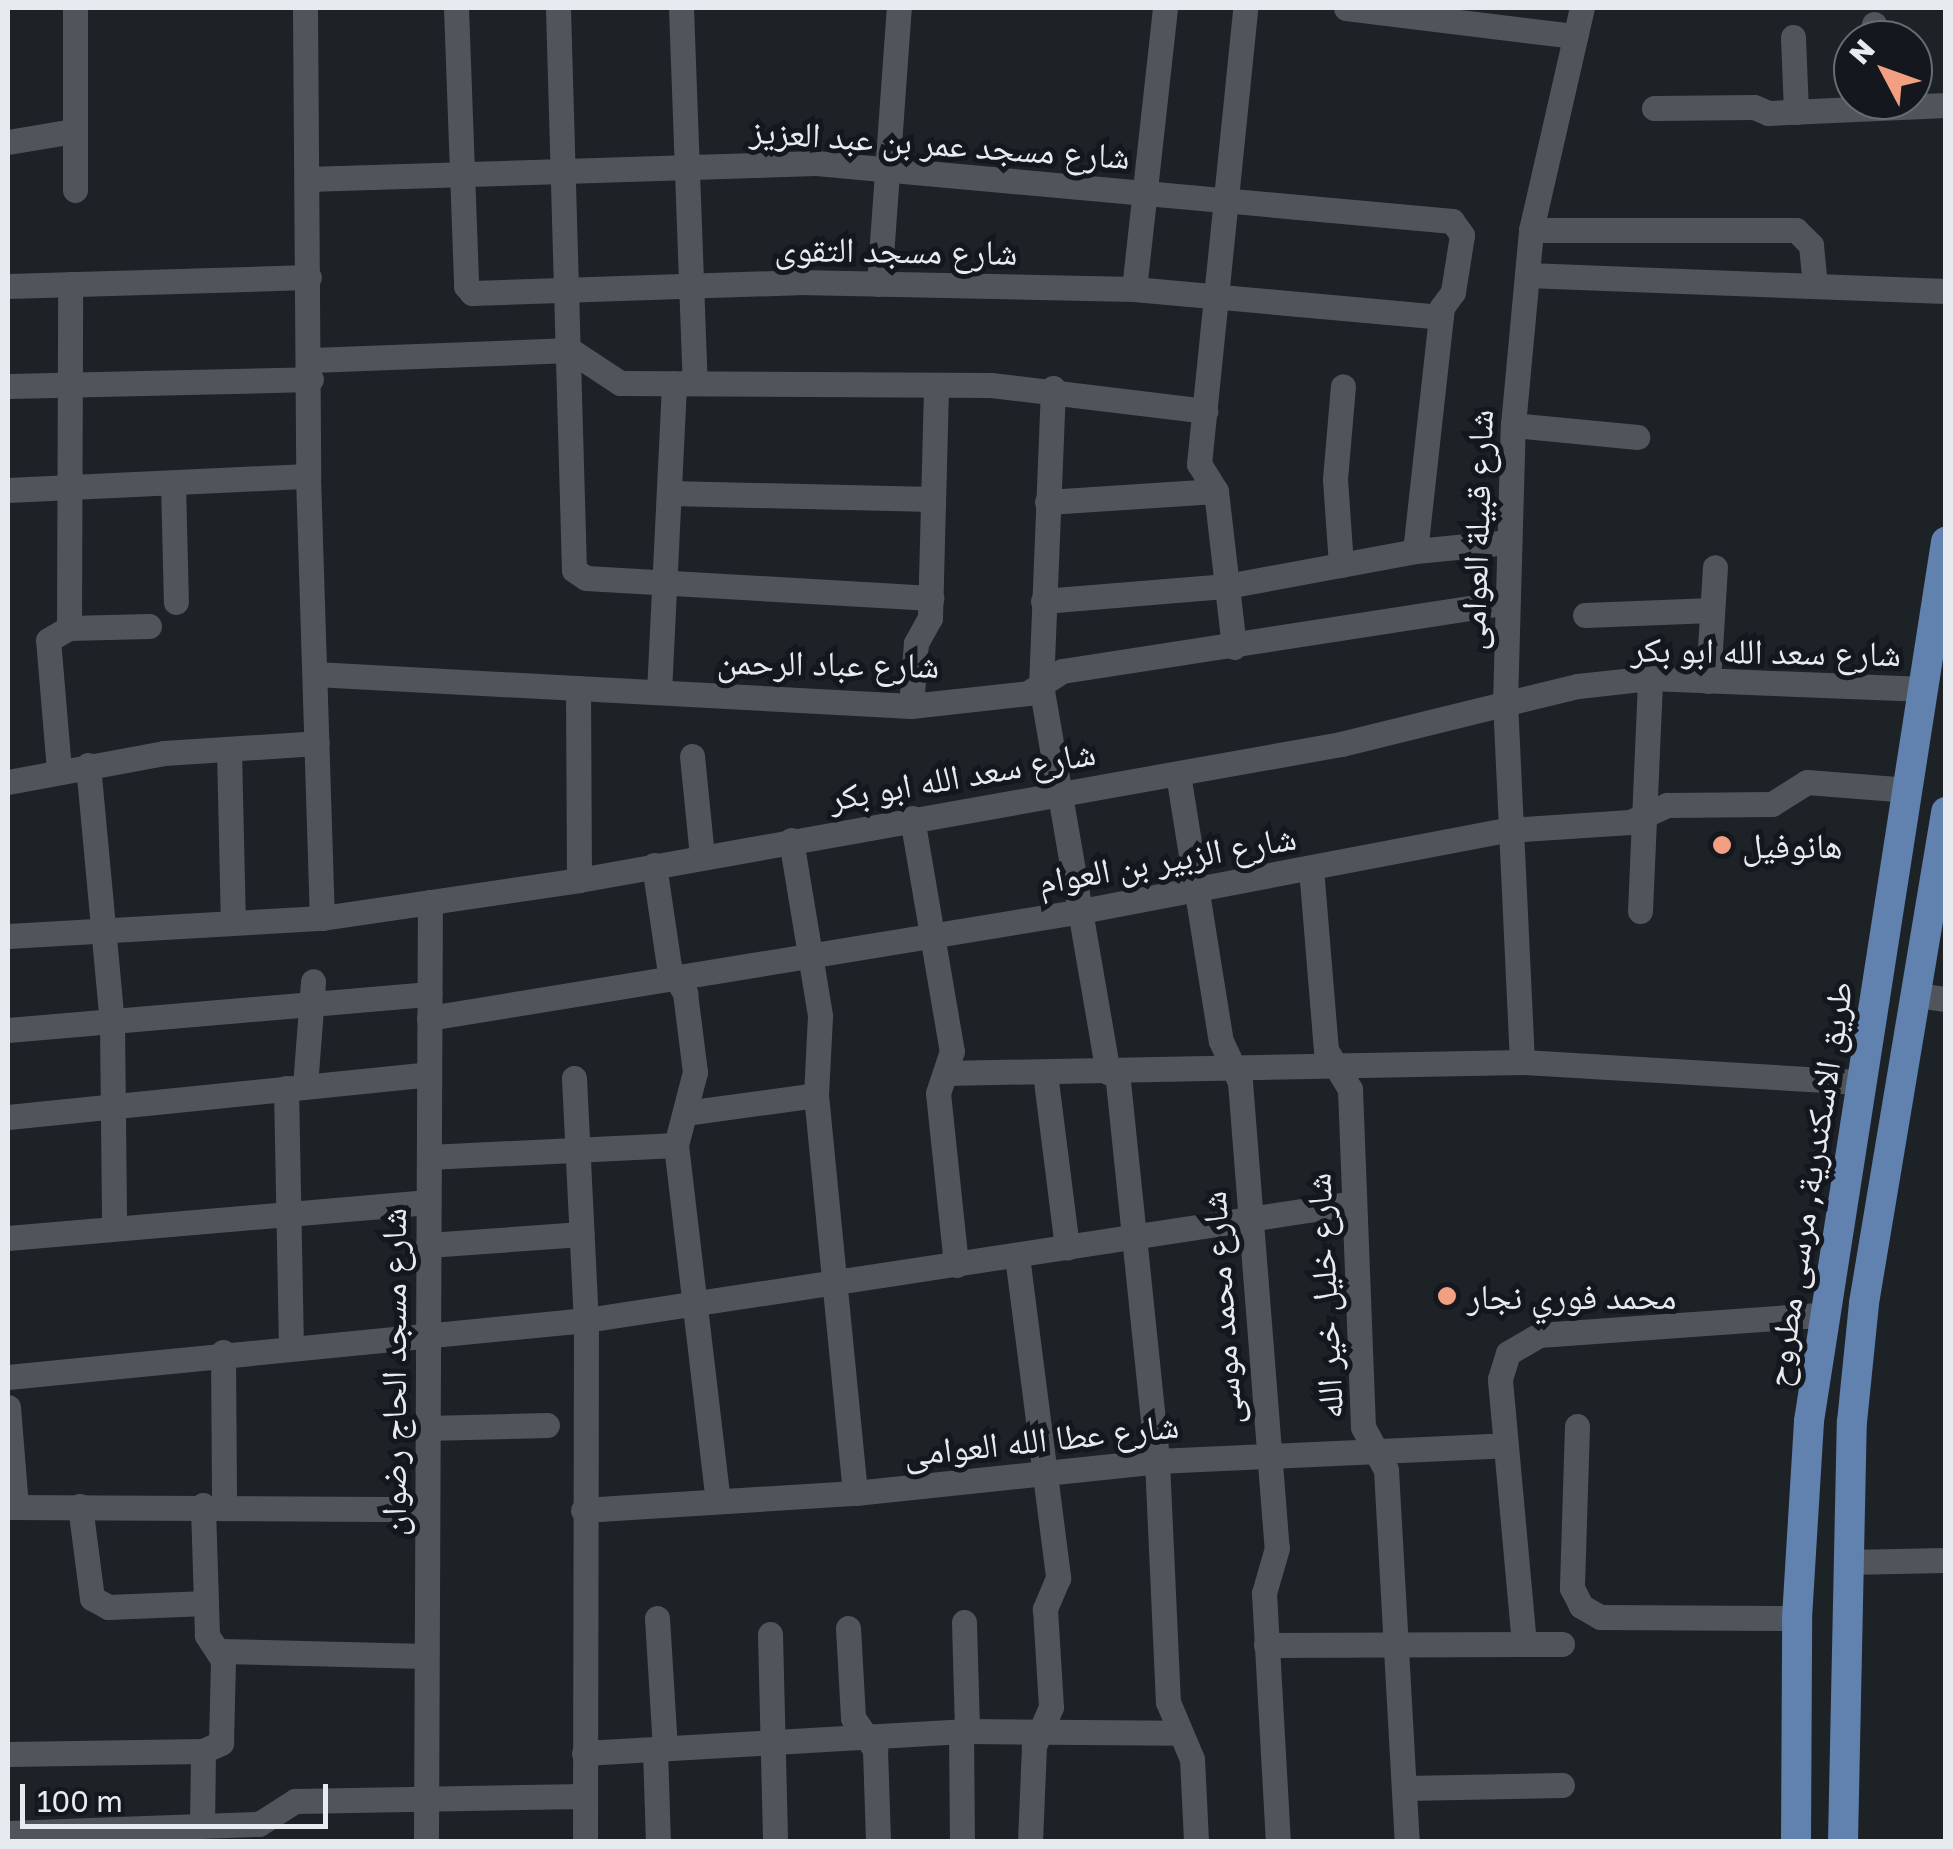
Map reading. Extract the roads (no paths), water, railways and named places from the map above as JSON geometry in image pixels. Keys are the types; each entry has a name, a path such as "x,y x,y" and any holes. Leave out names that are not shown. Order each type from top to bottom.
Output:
{"main road":[{"name":"طريق الاسكندرية, مرسى مطروح","path":"1796,1842 1800,1524 1809,1421 1822,1315 1946,542"},
{"path":"1843,1842 1852,1422 1864,1303 1931,997 1946,812"},
{"path":"1809,1421 1852,1422"},
{"path":"1800,1524 1847,1525"}],"street":[{"path":"75,8 75,190"},
{"path":"305,8 311,370 308,476 322,918"},
{"path":"456,8 462,174"},
{"path":"558,8 570,350 569,556 586,578 930,598"},
{"path":"659,692 669,493 685,383 689,286 681,8"},
{"path":"879,284 899,8"},
{"path":"1134,289 1165,8"},
{"path":"1234,648 1216,491 1200,470 1245,8"},
{"path":"1346,8 1575,36"},
{"name":"شارع قبيلة العوامى","path":"1522,1062 1506,830 1504,704 1513,425 1531,230 1582,8"},
{"path":"1793,37 1796,112"},
{"path":"1654,108 1796,112 1833,108"},
{"path":"8,142 74,132"},
{"name":"شارع مسجد عمر بن عبد العزيز","path":"307,179 683,166 887,168 1448,220 1462,234 1453,292 1441,317"},
{"name":"شارع مسجد التقوى","path":"462,174 467,290 879,284 1134,289 1441,317"},
{"path":"1531,230 1796,230 1809,240 1816,286"},
{"path":"1528,274 1946,291"},
{"path":"8,286 309,277"},
{"path":"69,628 70,284"},
{"path":"1415,551 1441,317"},
{"path":"8,386 311,370 570,350 613,380 1052,388 1204,410"},
{"path":"912,706 916,642 929,624 936,384"},
{"path":"1341,564 1335,479 1343,386"},
{"path":"1052,388 1040,685 1076,912 1112,1072 1134,1238 1156,1461 1168,1702 1176,1733 1192,1759 1196,1842"},
{"path":"1513,425 1638,437"},
{"path":"8,490 308,476"},
{"path":"172,483 176,602"},
{"path":"1047,502 1216,491"},
{"path":"669,493 934,499"},
{"path":"1044,600 1226,586 1415,551 1508,542"},
{"path":"1708,680 1715,567"},
{"name":"شارع عباد الرحمن","path":"315,674 912,706 1028,693 1062,671 1234,648 1506,602"},
{"path":"1585,615 1712,610"},
{"path":"59,770 45,653 55,630 149,626"},
{"path":"1640,912 1650,678"},
{"name":"شارع سعد الله ابو بكر","path":"8,936 322,918 579,880 912,818 1178,774 1443,722 1578,686 1650,678 1925,689"},
{"path":"578,688 579,880"},
{"path":"8,782 88,764 317,743"},
{"path":"229,750 233,923"},
{"path":"692,756 702,856"},
{"path":"88,764 112,1023 114,1227"},
{"name":"شارع محمد موسى","path":"1178,774 1222,1042 1236,1071 1250,1219 1265,1454 1276,1548 1264,1594 1278,1842"},
{"name":"شارع الزبير بن العوام","path":"8,1030 112,1023 312,991 430,1006 675,979 1076,912 1506,830 1630,822 1667,804 1772,804 1813,781 1909,790"},
{"path":"912,818 952,1050 938,1093 956,1266"},
{"path":"791,840 820,1016 816,1095 856,1492"},
{"path":"654,865 675,979 685,993 695,1072 676,1145 718,1501"},
{"name":"شارع خليل خير الله","path":"1311,868 1326,1050 1350,1089 1363,1427 1386,1462 1408,1842"},
{"name":"شارع مسجد الحاج رضوان","path":"426,1842 430,902"},
{"path":"291,1344 288,1210 296,1087 312,991"},
{"path":"945,1073 1340,1070 1522,1062 1860,1082"},
{"path":"1046,1073 1067,1248"},
{"path":"8,1116 429,1074"},
{"path":"574,1078 586,1320 584,1842"},
{"path":"684,1113 816,1095"},
{"path":"429,1157 676,1145"},
{"path":"8,1238 288,1210 428,1202"},
{"path":"8,1378 291,1344 427,1338 586,1320 1354,1204"},
{"path":"428,1245 582,1234"},
{"path":"1016,1256 1058,1578 1045,1609 1050,1708 1039,1731 1030,1842"},
{"path":"1524,1644 1500,1378 1508,1353 1539,1335 1822,1315"},
{"path":"202,1825 220,1651 207,1634 206,1602 222,1352"},
{"path":"8,1407 12,1507 427,1509"},
{"path":"427,1428 548,1425"},
{"path":"1577,1426 1572,1588 1581,1606 1600,1616 1798,1618"},
{"name":"شارع عطا الله العوامى","path":"583,1510 856,1492 1044,1469 1156,1461 1506,1445"},
{"path":"80,1506 86,1590 99,1604 206,1602"},
{"path":"1846,1562 1946,1560"},
{"path":"657,1618 658,1842"},
{"path":"962,1842 964,1622"},
{"path":"848,1628 853,1718 870,1737 878,1842"},
{"path":"770,1634 776,1842"},
{"path":"1266,1645 1562,1644"},
{"path":"220,1651 426,1656"},
{"path":"584,1753 964,1731 1176,1733"},
{"path":"8,1754 213,1744"},
{"path":"1404,1788 1562,1785"},
{"path":"10,1835 259,1824 295,1801 584,1796"}],"place":[{"name":"هانوفيل","path":"1722,845"},
{"name":"محمد فوري نجار","path":"1447,1296"}]}
